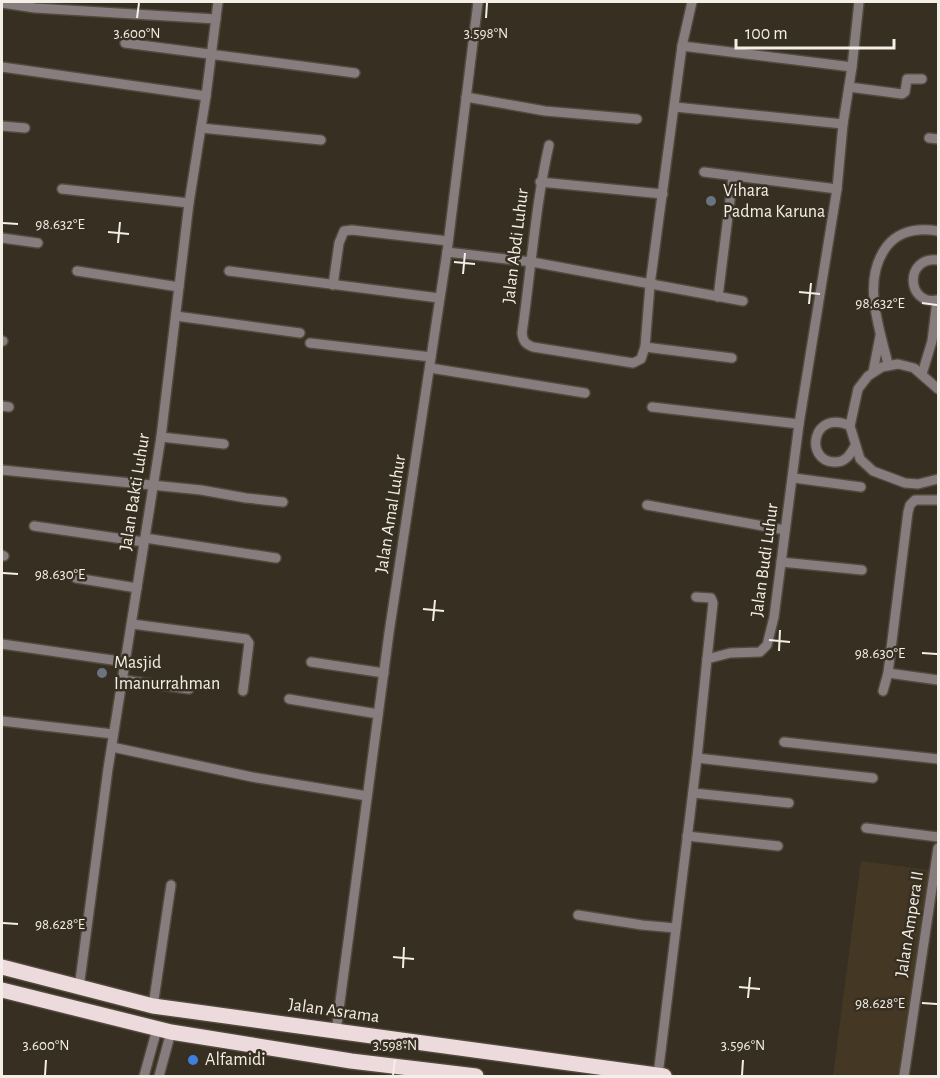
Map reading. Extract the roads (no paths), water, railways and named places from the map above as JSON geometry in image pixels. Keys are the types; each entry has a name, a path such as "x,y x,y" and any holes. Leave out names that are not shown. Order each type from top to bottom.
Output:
{"highway":[{"name":"Jalan Asrama","path":"2,967 153,1006 661,1076"},
{"path":"2,990 164,1030 351,1060 476,1077"}],"street":[{"name":"Jalan Bakti Luhur","path":"79,988 106,780 161,437 189,203 218,2"},
{"name":"Jalan Amal Luhur","path":"336,1032 378,714 447,252 478,2"},
{"path":"692,2 682,46 650,285 645,347 732,358"},
{"name":"Jalan Budi Luhur","path":"707,659 730,652 760,652 767,645 774,617 794,478 799,424 837,189 859,2"},
{"path":"2,3 35,8 216,19"},
{"path":"125,43 355,73"},
{"path":"682,46 852,67"},
{"path":"2,67 206,96"},
{"path":"849,87 903,94 907,79 922,79"},
{"path":"466,98 545,111 637,119"},
{"path":"675,107 843,124"},
{"path":"2,126 25,128"},
{"path":"201,128 321,140"},
{"name":"Jalan Abdi Luhur","path":"549,145 540,182 522,333 526,344 633,363 641,359 645,347"},
{"path":"704,172 837,189"},
{"path":"717,297 733,176"},
{"path":"540,182 663,195"},
{"path":"62,189 189,203"},
{"path":"333,285 339,243 344,231 352,230 448,242"},
{"path":"888,364 873,293 878,260 890,243 906,232 939,231"},
{"path":"2,238 38,243"},
{"path":"447,252 532,262 743,301"},
{"path":"922,374 932,342 938,300 929,300 919,296 913,281 915,271 922,263 927,260 939,260"},
{"path":"77,271 179,287"},
{"path":"229,271 440,298"},
{"path":"176,316 300,333"},
{"path":"873,372 881,334"},
{"path":"310,343 431,357"},
{"path":"939,389 914,368 888,364 873,372 862,382 858,389 850,426 855,446 865,465 883,477 912,484 939,479"},
{"path":"430,368 585,393"},
{"path":"652,407 799,424"},
{"path":"850,426 839,421 829,423 818,430 815,444 821,457 836,463 847,459 855,446"},
{"path":"161,437 224,444"},
{"path":"2,470 201,490 283,502"},
{"path":"794,478 861,487"},
{"path":"883,691 888,674 906,521 910,505 915,500 939,500"},
{"path":"647,505 785,530"},
{"path":"34,526 276,558"},
{"path":"781,562 862,570"},
{"path":"76,578 137,588"},
{"path":"661,1076 675,928 693,793 713,603 711,598 696,597"},
{"path":"132,624 246,639 249,643 243,691"},
{"path":"2,644 126,662"},
{"path":"311,662 384,673"},
{"path":"888,674 939,680"},
{"path":"123,680 189,689"},
{"path":"289,699 378,714"},
{"path":"2,721 113,734"},
{"path":"784,742 939,759"},
{"path":"112,747 252,777 367,796"},
{"path":"697,758 873,778"},
{"path":"693,793 789,803"},
{"path":"866,828 939,837"},
{"path":"687,836 778,846"},
{"name":"Jalan Ampera II","path":"904,1077 939,848"},
{"path":"153,1006 171,885"},
{"path":"578,915 675,928"},
{"path":"144,1077 164,1030"},
{"path":"159,1077 164,1030"}],"place":[{"name":"Vihara Padma Karuna","path":"711,201"},
{"name":"Masjid Imanurrahman","path":"102,673"},
{"name":"Alfamidi","path":"193,1060"}]}
